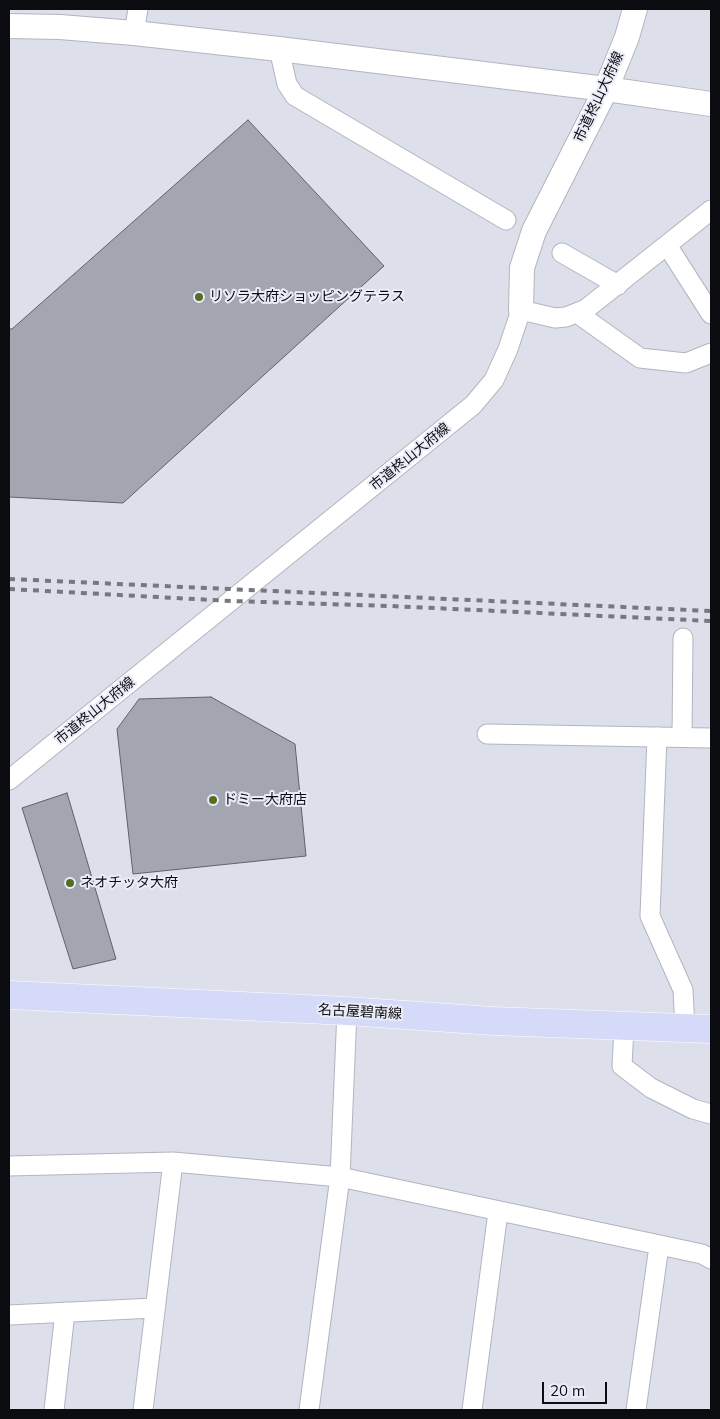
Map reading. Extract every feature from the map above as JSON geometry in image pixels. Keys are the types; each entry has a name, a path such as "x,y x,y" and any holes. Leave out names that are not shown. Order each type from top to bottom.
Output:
{"main road":[{"name":"名古屋碧南線","path":"9,995 347,1011 624,1027 698,1028"}],"street":[{"path":"134,33 138,9"},
{"name":"市道柊山大府線","path":"9,780 473,405 494,380 508,349 521,310 522,268 534,231 606,89 627,36 635,9"},
{"path":"9,26 60,27 134,33 279,49 606,89 711,104"},
{"path":"279,49 287,84 295,96 506,220"},
{"path":"521,310 555,318 577,313 593,304 618,285 711,210"},
{"path":"667,245 711,314"},
{"path":"562,253 618,285"},
{"path":"577,313 640,358 686,363 711,353"},
{"path":"682,737 683,638"},
{"path":"486,734 711,738"},
{"path":"657,737 650,916 698,1028"},
{"path":"309,1410 340,1177 347,1011"},
{"path":"624,1027 622,1066 651,1088 693,1109 711,1114"},
{"path":"143,1410 173,1162"},
{"path":"9,1166 173,1162 340,1177 702,1254 711,1258"},
{"path":"472,1410 498,1212"},
{"path":"636,1410 659,1246"},
{"path":"9,1315 154,1308"},
{"path":"54,1410 65,1312"}],"building":[{"name":"リソラ大府ショッピングテラス","path":"248,120 384,266 123,503 9,497 9,329 12,329"},
{"name":"ドミー大府店","path":"211,697 295,744 306,856 133,874 117,729 139,699"},
{"name":"ネオチッタ大府","path":"67,793 116,959 73,969 22,808"}],"railway":[{"path":"9,579 711,611"},
{"path":"9,589 231,601 390,606 711,621"}],"place":[{"name":"リソラ大府ショッピングテラス","path":"199,297"},
{"name":"ドミー大府店","path":"213,800"},
{"name":"ネオチッタ大府","path":"70,883"}]}
